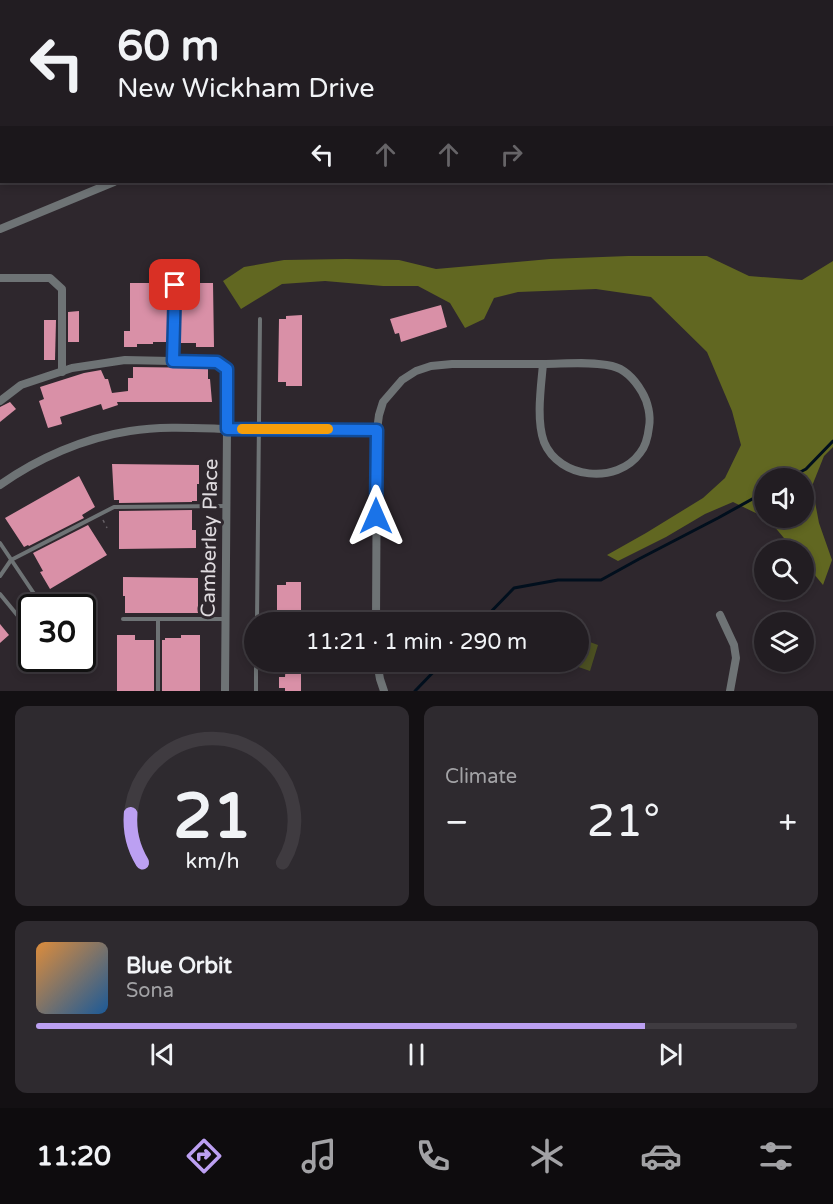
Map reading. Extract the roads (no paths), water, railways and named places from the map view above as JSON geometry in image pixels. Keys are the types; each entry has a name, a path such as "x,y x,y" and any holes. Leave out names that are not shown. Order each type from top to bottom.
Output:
{"street":[{"path":"0,229 112,183"},
{"path":"0,278 50,278 62,289 62,372"},
{"path":"173,361 175,285"},
{"name":"Camberley Place","path":"0,401 21,385 72,369 125,360 217,362 227,369 225,691"},
{"path":"376,612 379,415 383,402 402,380 416,371 431,366 452,364 543,364 596,364 612,366 625,372 636,382 649,410 650,423 647,439 640,453 618,469 594,473 570,469 552,455 544,442 541,429 543,364"},
{"path":"0,485 23,469 61,451 114,434 149,429 377,430"},
{"path":"720,615 734,645 736,658 730,691"},
{"path":"379,672 384,691"}],"lane":[{"path":"256,612 260,319"},
{"path":"0,576 11,560 114,507 226,506"},
{"path":"0,543 34,594"},
{"path":"0,594 18,616"},
{"path":"123,619 225,619"},
{"path":"158,619 158,691"},
{"path":"256,672 256,691"}],"waterway":[{"path":"807,468 833,441"},
{"path":"491,612 514,588 558,580 601,580 754,498"},
{"path":"415,691 433,672"}]}
